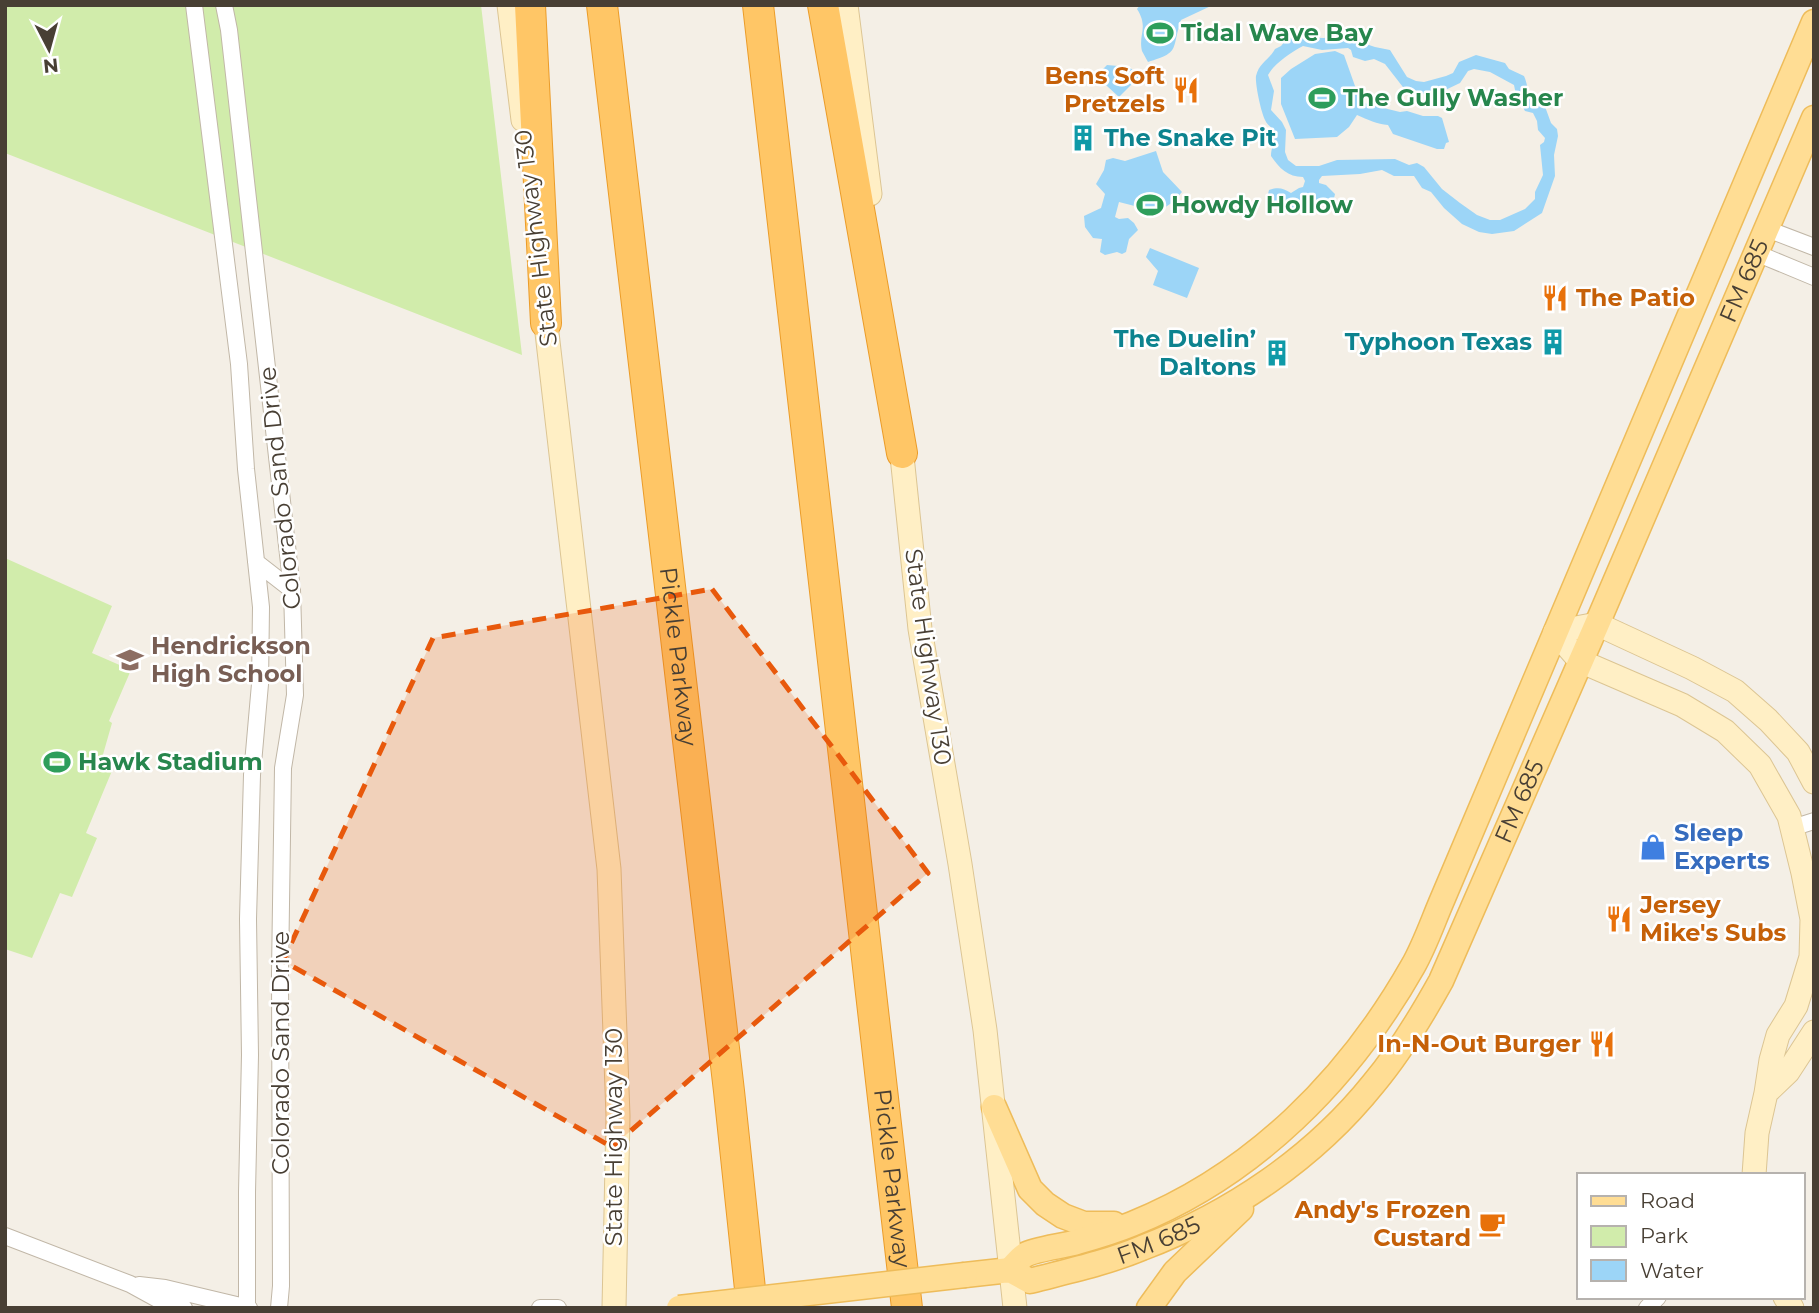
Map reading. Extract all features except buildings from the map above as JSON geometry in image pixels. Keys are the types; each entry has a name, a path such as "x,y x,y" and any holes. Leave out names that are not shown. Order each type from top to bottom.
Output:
{"highway":[{"path":"530,5 546,323"},
{"name":"Pickle Parkway","path":"602,5 752,1308"},
{"name":"Pickle Parkway","path":"758,5 907,1308"},
{"path":"823,5 902,453"}],"main road":[{"name":"State Highway 130","path":"509,5 609,869 618,1116 614,1308"},
{"name":"State Highway 130","path":"846,5 902,453 920,629 985,1030 1015,1308"},
{"name":"FM 685","path":"1010,1270 1026,1254 1076,1243 1132,1224 1178,1203 1216,1181 1283,1131 1310,1106 1349,1063 1382,1018 1415,964 1814,22"},
{"name":"FM 685","path":"1149,1308 1175,1272 1266,1184 1306,1153 1374,1084 1418,1022 1441,981 1814,118"},
{"path":"1754,1173 1757,1133 1777,1035 1805,1010 1812,919 1803,824 1789,816 1760,765 1725,731 1682,705 1580,661 1555,632 1597,624 1692,667 1735,691 1768,720 1798,752 1814,782"},
{"path":"1682,705 1692,667"},
{"path":"1766,1093 1788,1072 1814,1032"},
{"path":"994,1107 1030,1189 1048,1207 1084,1224 1132,1224"},
{"name":"FM 685","path":"679,1308 1010,1270 1030,1281 1142,1249 1189,1227 1266,1184"}],"street":[{"name":"Colorado Sand Drive","path":"194,5 239,364 246,469 261,607 248,919 248,1308"},
{"name":"Colorado Sand Drive","path":"224,5 292,590 295,695 283,768 279,1308"},
{"path":"1767,229 1814,247"},
{"path":"1756,253 1814,278"},
{"path":"256,562 292,590"},
{"path":"5,1236 130,1284 160,1301 184,1308"},
{"path":"130,1284 165,1288 248,1308"},
{"path":"540,1308 558,1308"}],"highlighted area":[{"path":"712,589 928,873 612,1147 283,961 433,638"}],"green space":[{"path":"5,5 481,5 522,355 5,153"},
{"name":"Hawk Stadium","path":"5,558 112,606 92,653 131,670 109,721 112,723 102,758 114,766 86,833 97,838 72,897 60,893 32,958 5,949"}],"water":[{"name":"Tidal Wave Bay","path":"1140,5 1213,5 1181,20 1175,44 1170,52 1148,62 1141,45 1143,26 1137,9"},
{"path":"1352,34 1366,44 1390,50 1407,77 1416,81 1424,82 1453,73 1459,62 1476,55 1505,63 1509,69 1524,76 1530,95 1543,101 1558,136 1554,155 1555,176 1542,213 1514,231 1492,234 1479,232 1462,224 1431,192 1422,188 1414,176 1394,176 1382,170 1322,176 1319,183 1326,185 1335,194 1333,203 1298,208 1277,207 1268,194 1269,190 1280,188 1291,193 1303,187 1305,181 1303,177 1284,171 1271,156 1274,132 1263,116 1256,76 1259,68 1275,49 1292,37 1324,38","holes":["1303,46 1322,50 1348,48 1353,57 1365,61 1374,59 1385,64 1406,91 1419,94 1439,93 1460,83 1468,71 1474,69 1490,72 1514,85 1525,111 1533,113 1538,130 1545,138 1540,145 1543,175 1535,192 1535,199 1525,209 1500,220 1490,220 1477,215 1442,189 1424,167 1417,163 1409,165 1395,159 1337,160 1319,166 1296,166 1288,160 1285,152 1286,130 1271,110 1274,91 1268,75 1283,59"]},
{"name":"The Gully Washer","path":"1335,51 1344,55 1355,86 1367,104 1442,118 1449,142 1444,149 1393,134 1388,125 1357,115 1349,127 1337,137 1295,139 1281,104 1281,78 1315,54"},
{"path":"1107,65 1129,67 1140,76 1119,97 1096,76"},
{"name":"Howdy Hollow","path":"1156,151 1163,172 1182,192 1158,212 1119,202 1115,217 1128,218 1138,230 1129,239 1126,252 1105,255 1100,252 1102,239 1093,238 1085,227 1084,216 1101,208 1105,194 1096,184 1106,160 1113,158 1125,161"},
{"path":"1150,248 1199,268 1187,298 1153,285 1158,271 1146,257"}],"place":[{"name":"Tidal Wave Bay","path":"1160,33"},
{"name":"Bens Soft Pretzels","path":"1186,90"},
{"name":"The Gully Washer","path":"1322,98"},
{"name":"The Snake Pit","path":"1083,138"},
{"name":"Howdy Hollow","path":"1150,205"},
{"name":"The Patio","path":"1555,298"},
{"name":"Typhoon Texas","path":"1553,342"},
{"name":"The Duelin’ Daltons","path":"1277,353"},
{"name":"Hendrickson High School","path":"130,660"},
{"name":"Hawk Stadium","path":"57,762"},
{"name":"Sleep Experts","path":"1653,847"},
{"name":"Jersey Mike's Subs","path":"1619,919"},
{"name":"In-N-Out Burger","path":"1602,1044"},
{"name":"Andy's Frozen Custard","path":"1492,1224"}]}
